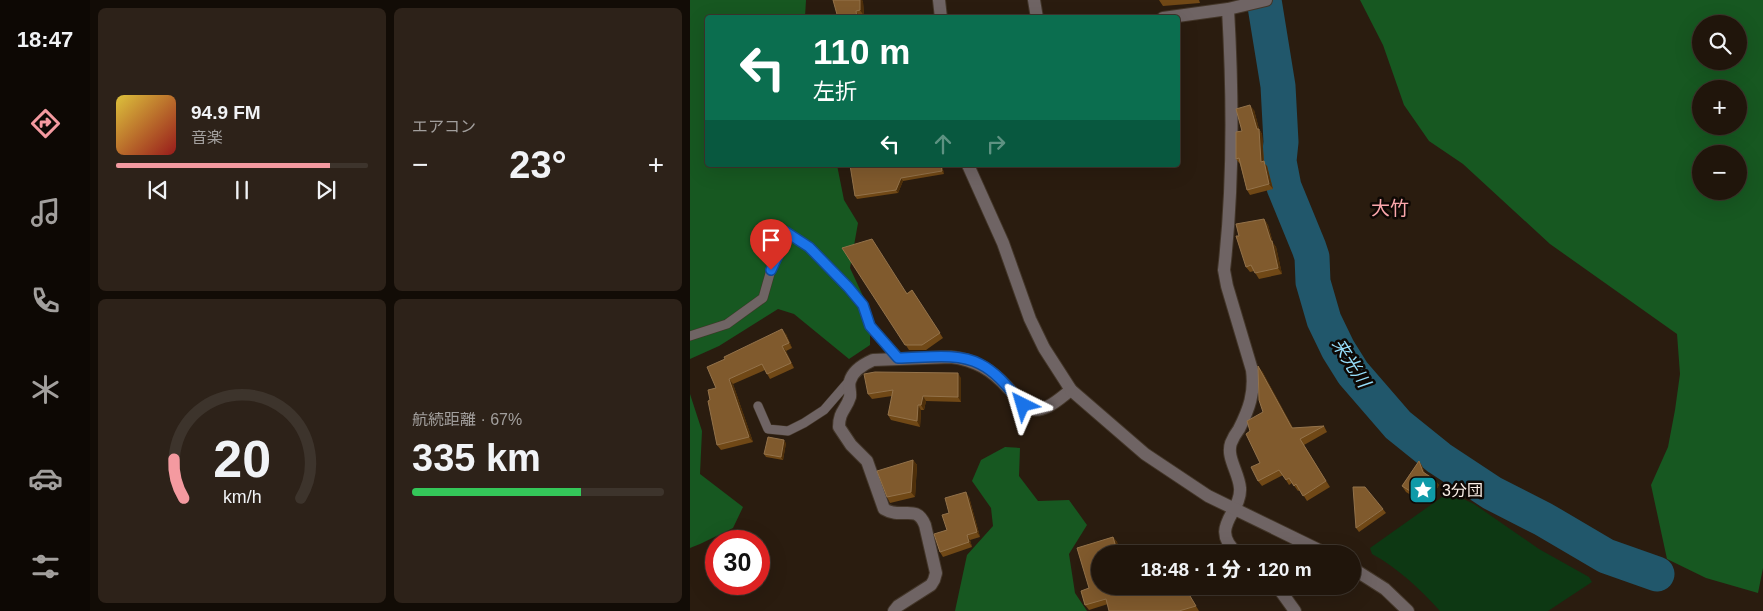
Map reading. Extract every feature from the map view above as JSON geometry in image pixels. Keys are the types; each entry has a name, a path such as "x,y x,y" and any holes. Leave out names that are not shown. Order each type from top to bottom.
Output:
{"street":[{"path":"939,0 941,15"},
{"path":"1034,0 1036,15"},
{"path":"1180,16 1234,8 1266,0"},
{"path":"1230,545 1226,536 1225,524 1239,497 1240,488 1230,450 1231,442 1249,408 1254,384 1252,370 1224,270 1232,167 1231,57 1234,8"},
{"path":"969,167 1003,243 1030,319 1044,348 1071,390 1145,454 1208,496 1309,545"},
{"path":"894,611 898,606 931,585 936,573 922,517 915,513 896,514 884,509 867,460 851,444 839,427 840,414 850,396 850,380 862,364 873,360 898,358 951,357 964,359 980,364 994,374 1023,405 1029,409 1037,410 1052,405 1071,390"},
{"path":"1361,574 1385,589 1408,611"},
{"path":"1284,595 1295,611"}],"lane":[{"path":"690,336 727,324 763,298 771,270 778,255 778,238 786,232 809,247 848,287 863,305 870,326 898,358"},
{"path":"758,406 768,430 788,431 824,410 850,380"}],"green space":[{"path":"690,0 806,0 805,15 705,15 705,167 837,167 844,200 858,223 850,268 870,311 870,345 849,359 794,314 778,309 719,346 690,359"},
{"path":"1360,0 1763,0 1763,568 1758,593 1706,578 1667,559 1651,485 1668,447 1675,410 1680,374 1677,334 1550,244 1463,164 1429,141 1404,105 1383,45"},
{"path":"690,394 702,431 700,474 743,507 733,528 729,530 705,530 705,542 690,548"},
{"path":"1005,447 1020,448 1019,476 1038,501 1069,500 1087,525 1069,554 1075,593 1087,611 955,611 967,555 993,526 991,508 972,481 981,460"},
{"path":"1449,492 1474,504 1539,549 1589,577 1592,582 1548,611 1440,611 1408,579 1372,554 1370,548"}],"building":[{"path":"833,0 860,0 860,10 856,11 857,15 837,15"},
{"path":"1250,105 1257,129 1259,129 1261,162 1264,161 1269,184 1247,190 1239,158 1236,159 1236,132 1242,131 1236,109"},
{"path":"850,167 941,167 942,171 901,178 896,190 855,196"},
{"path":"1264,219 1272,241 1278,268 1255,273 1251,265 1246,267 1236,236 1239,236 1236,224"},
{"path":"872,239 907,294 912,290 940,333 922,345 905,345 842,248"},
{"path":"782,329 789,343 782,346 791,363 767,374 762,364 729,379 749,437 717,445 708,401 710,400 708,390 716,388 707,367"},
{"path":"1258,366 1292,428 1324,426 1300,439 1326,481 1303,496 1296,484 1294,486 1289,478 1286,480 1279,470 1258,481 1251,467 1260,463 1246,434 1250,431 1247,421 1263,412 1259,400"},
{"path":"875,372 958,373 958,397 923,396 921,405 918,405 917,421 888,415 893,390 868,394 864,374"},
{"path":"768,437 784,440 781,457 764,454"},
{"path":"913,460 911,492 887,497 877,471"},
{"path":"1419,461 1423,472 1435,480 1427,493 1422,489 1418,496 1402,486"},
{"path":"1353,487 1365,487 1383,509 1356,528"},
{"path":"966,492 977,532 967,535 969,542 940,552 934,534 947,530 942,515 949,513 945,498"},
{"path":"1113,537 1115,545 1091,545 1091,595 1189,595 1196,606 1179,611 1109,611 1106,599 1085,605 1081,591 1089,588 1077,548"}],"waterway":[{"name":"来光川","path":"1264,0 1278,86 1281,142 1279,161 1284,187 1312,257 1313,282 1324,320 1338,349 1353,373 1398,425 1439,458 1492,493 1543,519 1606,556 1657,574"}],"place":[{"name":"3分団","path":"1423,490"}],"district":[{"name":"大竹","path":"1390,208"}],"route":[{"path":"771,270 778,255 778,238 786,232 809,247 848,287 863,305 870,326 898,358 951,357 980,364 994,374 1023,405"}]}
